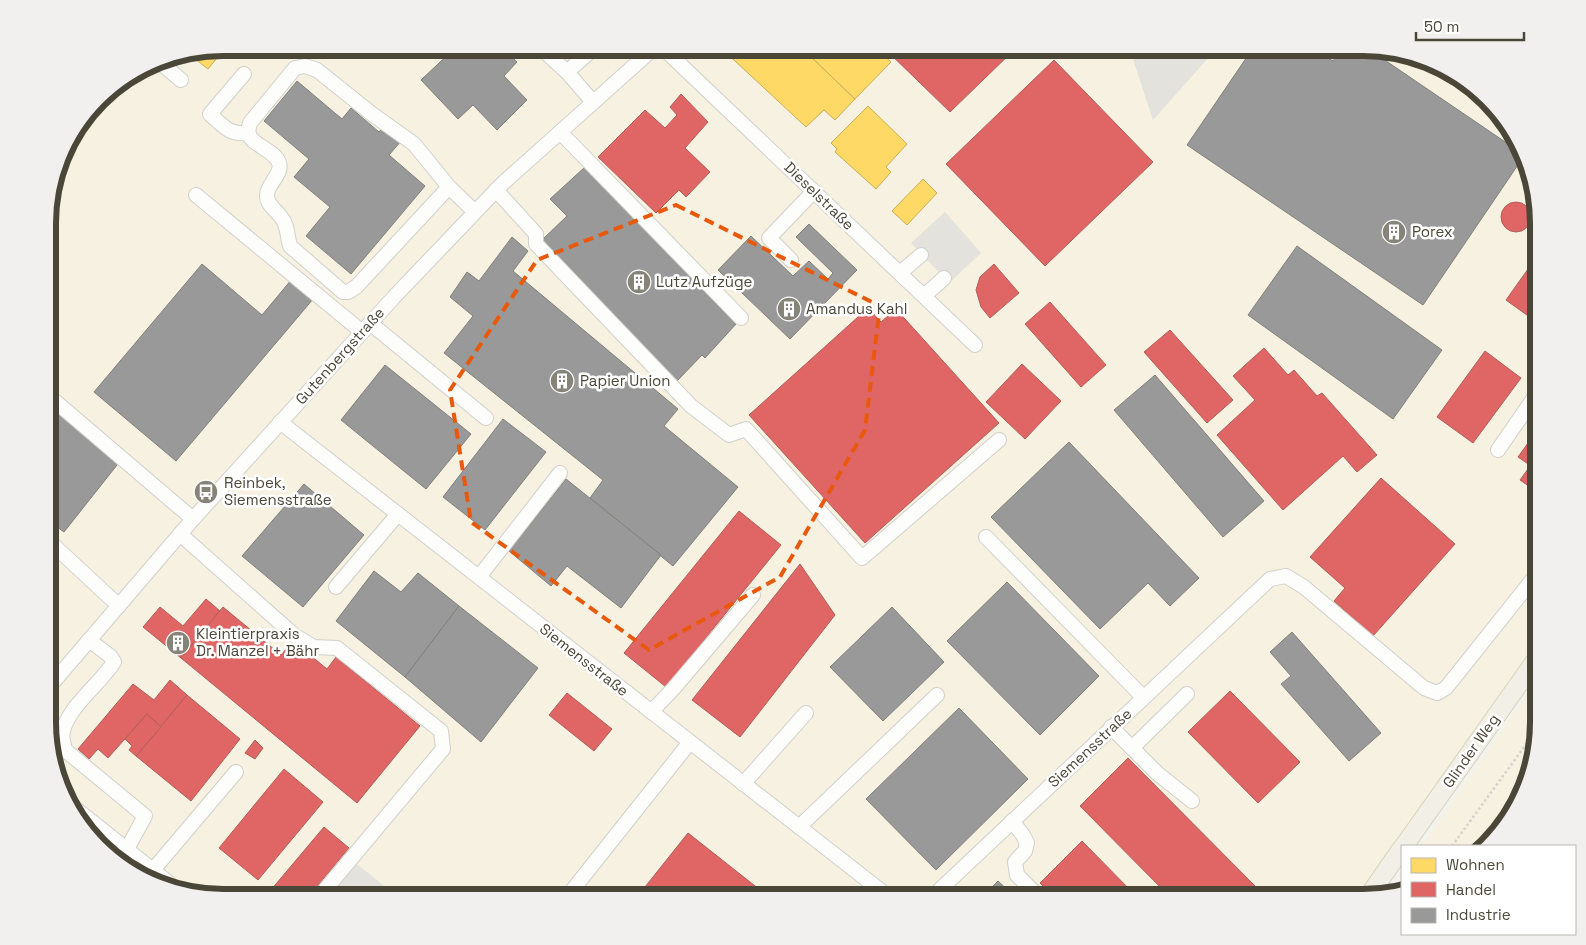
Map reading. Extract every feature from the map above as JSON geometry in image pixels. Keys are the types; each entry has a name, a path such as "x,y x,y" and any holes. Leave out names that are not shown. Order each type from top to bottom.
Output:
{"main road":[{"name":"Glinder Weg","path":"1404,845 1529,670"},
{"name":"Glinder Weg","path":"1374,888 1401,850"}],"street":[{"path":"551,57 593,102"},
{"path":"567,72 584,57"},
{"name":"Gutenbergstraße","path":"56,679 193,519 365,327 496,190 644,57"},
{"name":"Dieselstraße","path":"672,57 975,345"},
{"path":"449,187 356,287 348,292 343,292 290,246 286,226 266,197 268,189 280,169 279,162 273,154 250,138 248,133 250,123 296,68 305,66 317,70 372,114 414,144 449,187 475,212"},
{"path":"165,67 181,80"},
{"path":"244,74 210,114 226,129 237,134 248,133"},
{"path":"560,132 741,318"},
{"path":"496,190 536,234 536,244 691,406 729,435 746,428 862,558 999,440"},
{"path":"791,260 769,238 814,192"},
{"path":"196,195 365,327 486,418"},
{"path":"900,273 921,254"},
{"path":"924,296 944,278"},
{"path":"56,402 193,519"},
{"path":"1498,450 1529,405"},
{"name":"Siemensstraße","path":"280,422 877,888"},
{"path":"479,577 560,473"},
{"path":"336,587 398,514"},
{"path":"180,534 294,634 314,647 337,648 441,731 444,749 327,889"},
{"path":"986,537 1144,697"},
{"path":"56,548 119,606"},
{"name":"Siemensstraße","path":"946,888 1012,822 1270,579 1286,576 1304,587 1424,688 1437,693 1446,688 1529,584"},
{"path":"651,712 674,688 753,595"},
{"path":"89,640 110,656 114,662 72,713 62,731 62,740 65,750 145,816 127,849"},
{"path":"1132,748 1187,694"},
{"path":"799,827 938,695"},
{"path":"743,784 806,713"},
{"path":"1112,728 1157,774 1192,801"},
{"path":"574,889 690,742"},
{"path":"153,870 236,772"},
{"path":"84,814 161,877"},
{"path":"1012,822 1024,835 1027,843 1025,851 1015,862 1017,875 1030,888"}],"path":[{"path":"1453,845 1528,741"}],"highlighted area":[{"path":"676,205 880,306 865,430 780,577 649,650 471,522 450,390 537,260"}],"shaded area":[{"path":"1132,56 1210,56 1153,120"},
{"path":"1325,56 1336,56 1333,61"},
{"path":"1363,56 1406,62 1427,69 1446,79 1465,91 1481,105 1495,121 1507,140 1521,169 1527,190 1529,212 1529,656 1362,888 223,889 180,883 159,876 139,866 105,840 84,815 73,796 59,755 56,722 56,223 58,201 65,169 84,130 113,98 130,84 169,65 190,59 212,57"},
{"path":"945,212 981,253 949,283 911,243"},
{"path":"1529,692 1527,755 1517,786 1495,824 1475,845 1423,845"},
{"path":"353,861 388,889 331,889"}],"building: Wohnen":[{"path":"811,56 855,99 835,120 824,110 806,127 730,57"},
{"path":"811,56 885,56 891,62 855,99"},
{"path":"218,57 208,69 195,59"},
{"path":"868,106 907,144 886,167 891,172 876,189 835,152 837,149 831,143"},
{"path":"923,179 937,193 907,225 892,211"}],"building: Handel":[{"path":"893,56 1007,56 950,112"},
{"path":"1054,60 1153,162 1045,266 946,164"},
{"path":"681,94 708,122 685,148 710,172 686,197 679,190 656,213 598,157 645,110 665,128 677,115 670,107"},
{"path":"1516,202 1527,206 1529,225 1527,228 1516,232 1505,228 1501,217 1505,206"},
{"path":"994,264 1019,293 990,318 981,307 976,290 980,277"},
{"path":"1529,268 1529,317 1506,300"},
{"path":"1050,302 1106,365 1081,387 1025,324"},
{"path":"868,308 881,322 896,309 999,423 865,543 749,415"},
{"path":"1170,330 1233,400 1207,423 1144,352"},
{"path":"1264,348 1288,375 1294,370 1317,396 1322,393 1377,455 1357,472 1343,456 1283,510 1217,435 1255,400 1233,376"},
{"path":"1485,351 1521,378 1473,443 1437,417"},
{"path":"1022,364 1061,401 1025,439 986,402"},
{"path":"1529,442 1529,465 1518,457"},
{"path":"1529,468 1529,486 1520,480"},
{"path":"1381,478 1455,544 1373,636 1334,601 1345,588 1310,557"},
{"path":"739,511 781,545 666,687 624,653"},
{"path":"800,564 835,615 740,737 692,700"},
{"name":"Kleintierpraxis Dr. Manzel + Bähr","path":"206,599 220,611 181,658 143,627 160,607 183,626"},
{"path":"223,607 281,655 293,641 327,669 336,657 420,726 357,803 181,658"},
{"path":"170,680 187,695 161,727 147,714 108,758 98,749 89,759 78,749 133,684 154,700"},
{"path":"1230,691 1300,762 1258,803 1188,732"},
{"path":"567,693 612,729 594,751 549,715"},
{"path":"187,695 240,739 191,801 136,756"},
{"path":"147,714 161,727 136,756 129,750 132,746 125,739"},
{"path":"255,740 263,748 255,759 245,753"},
{"path":"1128,758 1257,888 1161,888 1080,806"},
{"path":"284,769 323,802 258,880 219,848"},
{"path":"324,827 349,848 315,889 272,889"},
{"path":"688,833 758,889 644,889"},
{"path":"1082,841 1128,888 1045,888 1040,883"}],"building: Industrie":[{"name":"Porex","path":"1247,56 1325,56 1333,61 1336,56 1363,56 1381,58 1510,145 1519,164 1423,305 1187,145"},
{"path":"446,57 512,57 517,62 504,76 527,100 497,130 473,105 458,119 421,80"},
{"path":"297,81 342,119 351,108 379,132 384,126 402,140 389,155 425,186 351,274 306,236 330,207 294,177 309,159 264,121"},
{"name":"Lutz Aufzüge","path":"585,167 736,324 705,358 702,355 677,381 542,240 567,216 550,199"},
{"name":"Amandus Kahl","path":"809,224 857,270 790,339 718,270 751,236 793,276 809,261 828,279 833,273 796,237"},
{"name":"Papier Union","path":"512,237 528,251 513,271 678,409 664,426 738,487 673,566 590,498 603,480 444,353 473,316 450,297 467,272 479,281"},
{"path":"1297,246 1442,350 1393,419 1248,315"},
{"path":"202,264 262,315 292,279 314,298 176,461 94,392"},
{"path":"385,365 471,434 426,489 341,420"},
{"path":"1155,375 1264,501 1223,537 1114,410"},
{"path":"56,405 121,460 64,532 56,526"},
{"path":"503,419 546,452 485,530 443,497"},
{"path":"1069,442 1199,578 1170,606 1148,583 1100,629 991,517"},
{"path":"566,479 661,555 621,608 567,566 551,586 509,551"},
{"path":"304,484 364,535 303,607 242,556"},
{"path":"374,571 401,592 418,573 459,606 405,677 336,621"},
{"path":"1007,582 1099,676 1040,735 947,641"},
{"path":"459,606 538,668 481,742 405,677"},
{"path":"892,607 944,662 883,721 830,667"},
{"path":"1292,632 1381,733 1349,761 1281,684 1291,676 1270,652"},
{"path":"959,708 1028,779 936,870 866,799"},
{"path":"998,881 1006,888 991,888"}],"place":[{"name":"Porex","path":"1394,232"},
{"name":"Lutz Aufzüge","path":"639,282"},
{"name":"Amandus Kahl","path":"789,309"},
{"name":"Papier Union","path":"562,381"},
{"name":"Reinbek, Siemensstraße","path":"206,492"},
{"name":"Kleintierpraxis Dr. Manzel + Bähr","path":"178,643"}]}
